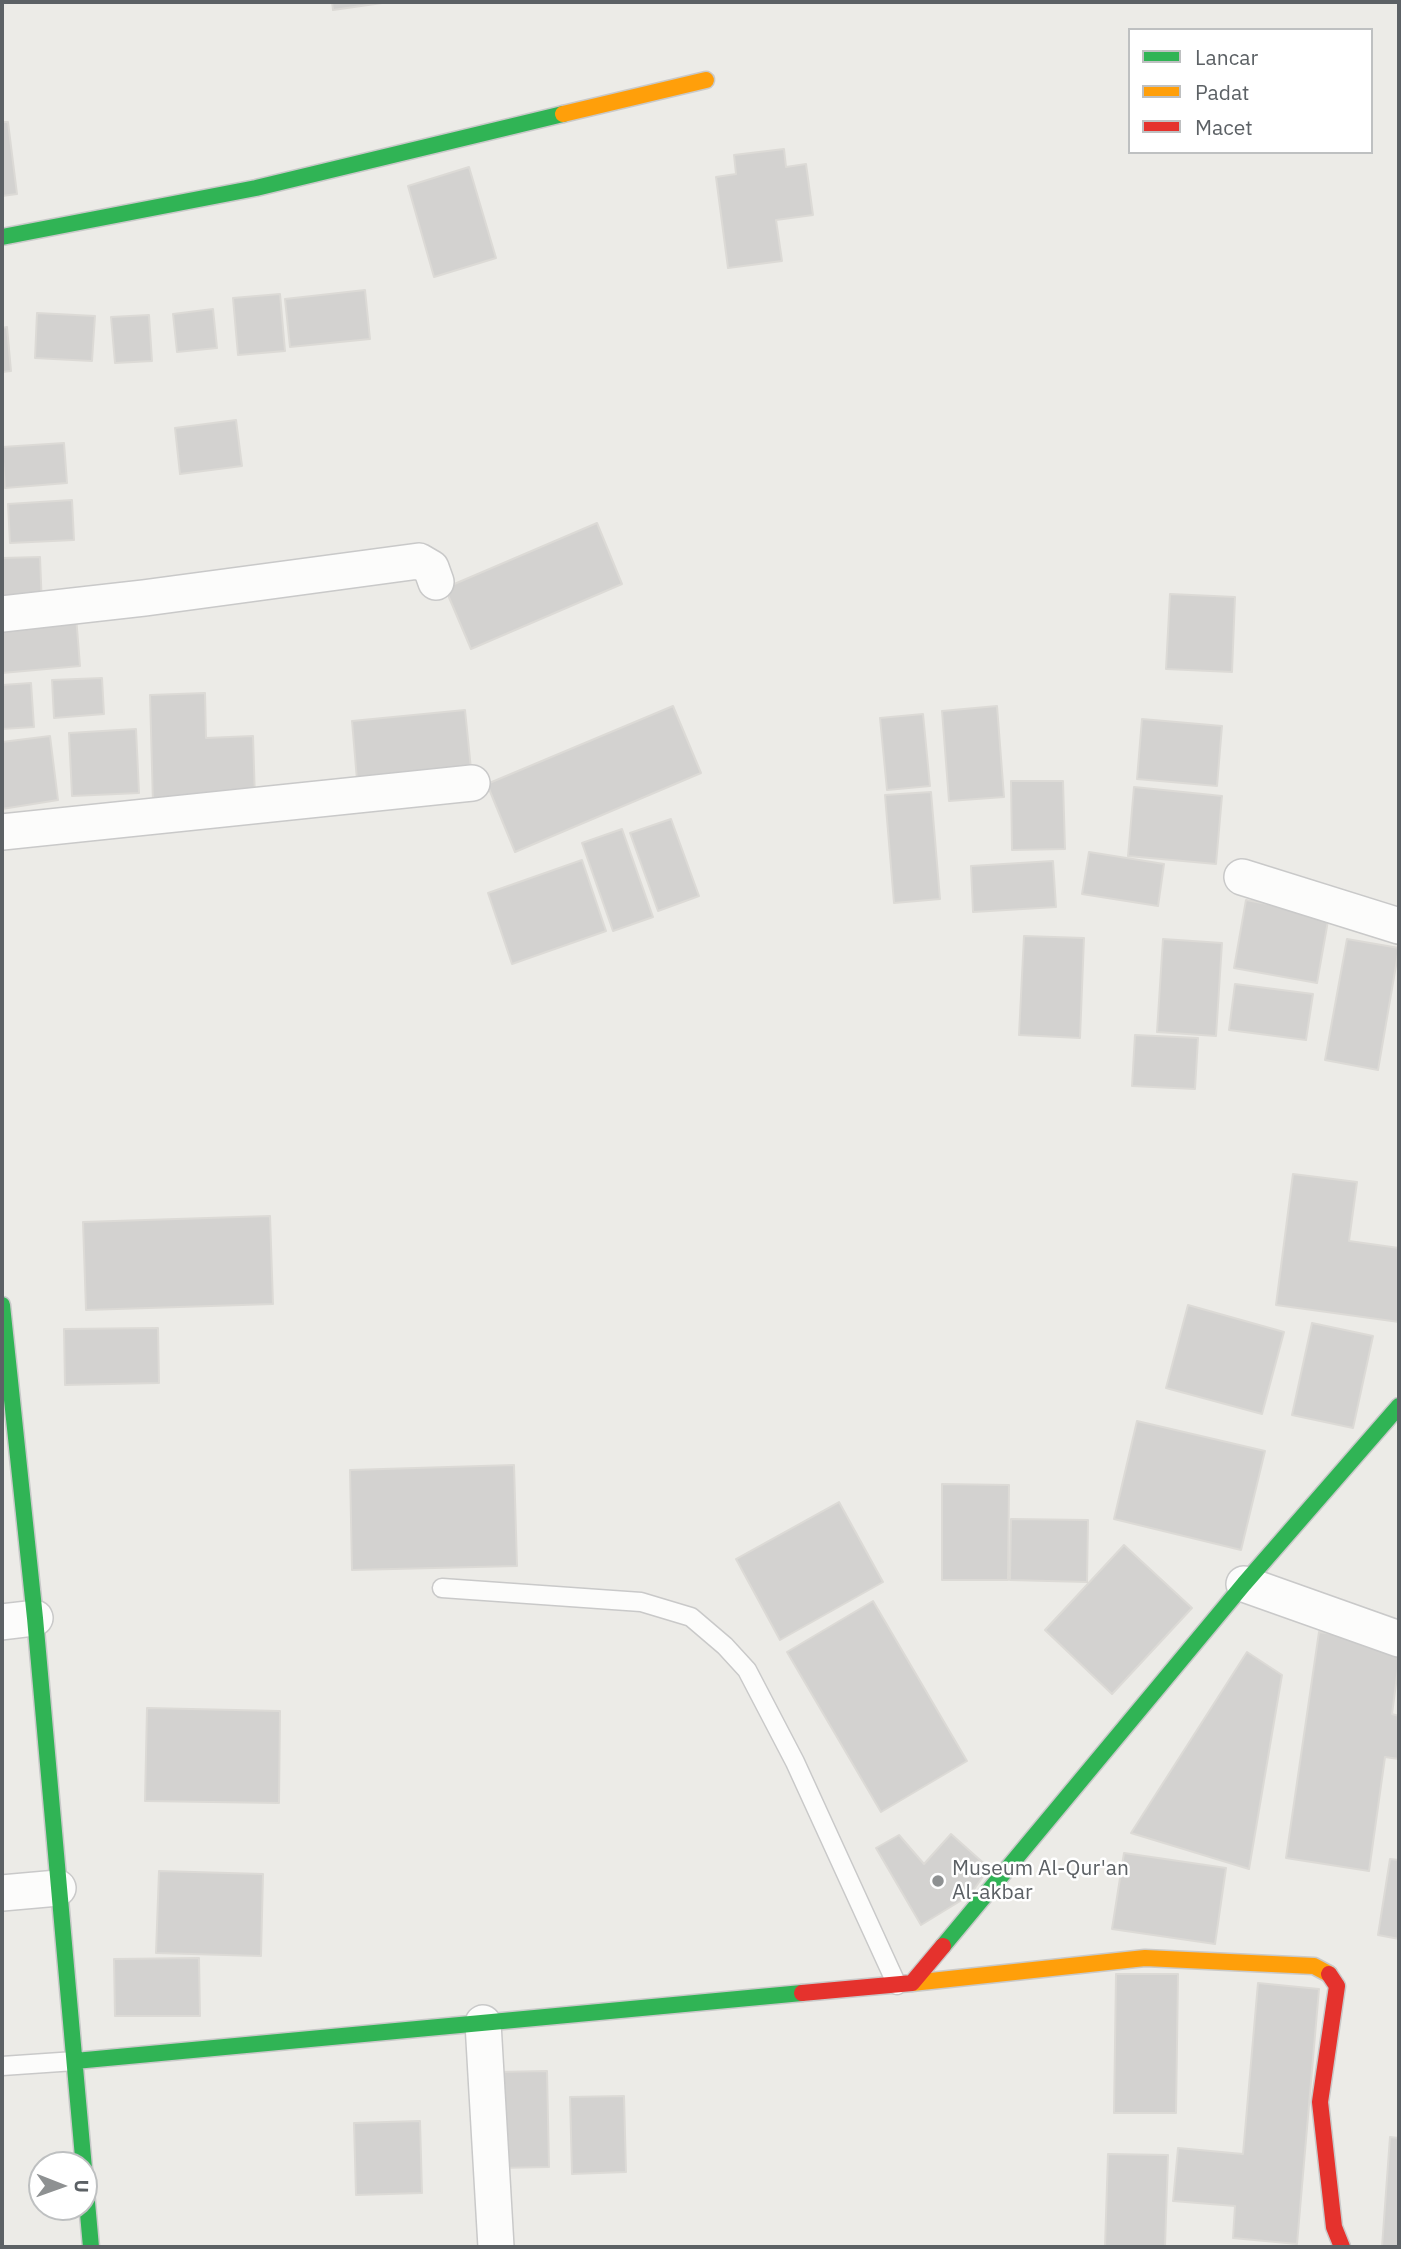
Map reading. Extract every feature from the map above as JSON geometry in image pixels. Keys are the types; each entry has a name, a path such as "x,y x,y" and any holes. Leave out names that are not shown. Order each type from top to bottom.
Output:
{"street":[{"path":"2,237 257,188 706,80"},
{"path":"2,614 419,561 431,568 436,582"},
{"path":"2,832 472,783"},
{"path":"1242,877 1399,926"},
{"path":"2,1305 18,1620 58,1888 91,2247"},
{"path":"904,1984 1399,1406"},
{"path":"1244,1584 1399,1639"},
{"path":"2,1893 58,1888"},
{"path":"75,2061 904,1984 1145,1958 1314,1966 1329,1974 1337,1986 1320,2102 1334,2227 1342,2247"},
{"path":"483,2023 496,2247"}],"lane":[{"path":"442,1588 641,1602 691,1617 700,1624 747,1670 904,1984"},
{"path":"2,2066 75,2061"}],"building":[{"path":"332,2 382,2 382,3 333,10"},
{"path":"2,122 8,122 17,194 2,196"},
{"path":"784,149 786,167 806,164 813,215 776,220 782,261 728,268 716,177 736,174 734,155"},
{"path":"469,167 496,258 434,277 408,186"},
{"path":"365,290 370,339 290,347 285,299"},
{"path":"280,294 285,351 238,355 233,298"},
{"path":"213,309 217,348 177,352 173,314"},
{"path":"37,313 95,316 92,361 35,358"},
{"path":"149,315 152,361 115,363 111,317"},
{"path":"7,327 11,371 2,372 2,328"},
{"path":"236,420 242,466 180,474 175,428"},
{"path":"64,443 67,483 5,488 2,447"},
{"path":"72,500 74,540 10,543 8,504"},
{"path":"597,523 622,584 471,649 445,588"},
{"path":"40,557 42,607 2,608 2,558"},
{"path":"1170,594 1235,597 1232,672 1166,669"},
{"path":"76,616 80,666 2,673 2,623"},
{"path":"102,678 104,714 54,718 52,680"},
{"path":"31,683 34,727 2,729 2,685"},
{"path":"205,693 206,738 253,736 255,800 153,804 150,695"},
{"path":"673,706 701,773 515,852 487,784"},
{"path":"997,706 1004,797 949,801 942,711"},
{"path":"465,710 471,769 357,780 352,721"},
{"path":"923,714 930,786 887,790 880,718"},
{"path":"1142,719 1222,726 1217,786 1137,779"},
{"path":"136,729 139,793 72,796 69,733"},
{"path":"50,736 58,800 2,809 2,742"},
{"path":"1011,781 1063,781 1065,849 1012,850"},
{"path":"1134,787 1222,796 1216,864 1128,856"},
{"path":"931,792 940,899 894,903 885,795"},
{"path":"671,819 699,896 658,911 630,833"},
{"path":"622,829 653,917 613,931 582,843"},
{"path":"1089,852 1164,864 1158,906 1082,894"},
{"path":"582,860 606,931 512,964 488,893"},
{"path":"1053,861 1056,907 973,912 971,866"},
{"path":"1246,900 1329,915 1317,983 1234,968"},
{"path":"1024,936 1084,938 1080,1038 1019,1035"},
{"path":"1163,939 1222,943 1216,1036 1157,1032"},
{"path":"1347,939 1399,948 1378,1070 1325,1060"},
{"path":"1235,984 1313,994 1306,1040 1229,1030"},
{"path":"1135,1035 1198,1038 1195,1089 1132,1086"},
{"path":"1293,1174 1357,1182 1349,1241 1399,1248 1399,1322 1276,1305"},
{"path":"270,1216 273,1304 86,1310 83,1222"},
{"path":"1188,1305 1284,1332 1262,1414 1166,1388"},
{"path":"1312,1323 1373,1336 1353,1428 1292,1415"},
{"path":"158,1328 159,1383 65,1385 64,1329"},
{"path":"1137,1421 1265,1451 1241,1550 1114,1519"},
{"path":"514,1465 517,1566 352,1570 350,1470"},
{"path":"942,1484 1009,1485 1008,1580 942,1580"},
{"path":"839,1502 883,1582 780,1640 736,1559"},
{"path":"1011,1519 1088,1520 1087,1582 1010,1580"},
{"path":"1124,1545 1192,1608 1112,1694 1045,1630"},
{"path":"873,1601 967,1761 881,1812 787,1652"},
{"path":"1319,1632 1399,1643 1392,1714 1399,1716 1399,1759 1385,1757 1369,1871 1286,1858"},
{"path":"1247,1652 1282,1675 1249,1869 1131,1833"},
{"path":"147,1708 280,1711 279,1803 145,1801"},
{"name":"Museum Al-Qur'an Al-akbar","path":"951,1834 989,1868 970,1895 921,1925 876,1848 899,1835 924,1864"},
{"path":"1124,1853 1226,1868 1215,1944 1112,1929"},
{"path":"1390,1859 1399,1860 1399,1939 1378,1935"},
{"path":"159,1871 263,1874 261,1956 156,1953"},
{"path":"199,1958 200,2016 115,2016 114,1959"},
{"path":"1116,1974 1178,1974 1176,2113 1114,2113"},
{"path":"1258,1983 1319,1989 1297,2244 1233,2238 1235,2206 1173,2201 1178,2148 1243,2154"},
{"path":"547,2071 549,2167 498,2168 496,2072"},
{"path":"624,2096 626,2172 572,2174 570,2097"},
{"path":"420,2121 422,2193 356,2195 354,2123"},
{"path":"1390,2137 1399,2138 1399,2247 1382,2247"},
{"path":"1108,2154 1168,2155 1165,2247 1105,2247"}],"traffic: fast":[{"path":"2,237 256,188 563,114"},
{"path":"2,1305 35,1618 91,2247"},
{"path":"943,1946 1244,1584 1399,1406"},
{"path":"75,2061 802,1993"}],"traffic: slow":[{"path":"563,114 706,80"},
{"path":"912,1983 1145,1958 1314,1966 1329,1974"}],"traffic: jam":[{"path":"802,1993 912,1983 943,1946"},
{"path":"1329,1974 1337,1986 1320,2102 1334,2227 1342,2247"}],"place":[{"name":"Museum Al-Qur'an Al-akbar","path":"938,1881"}]}
